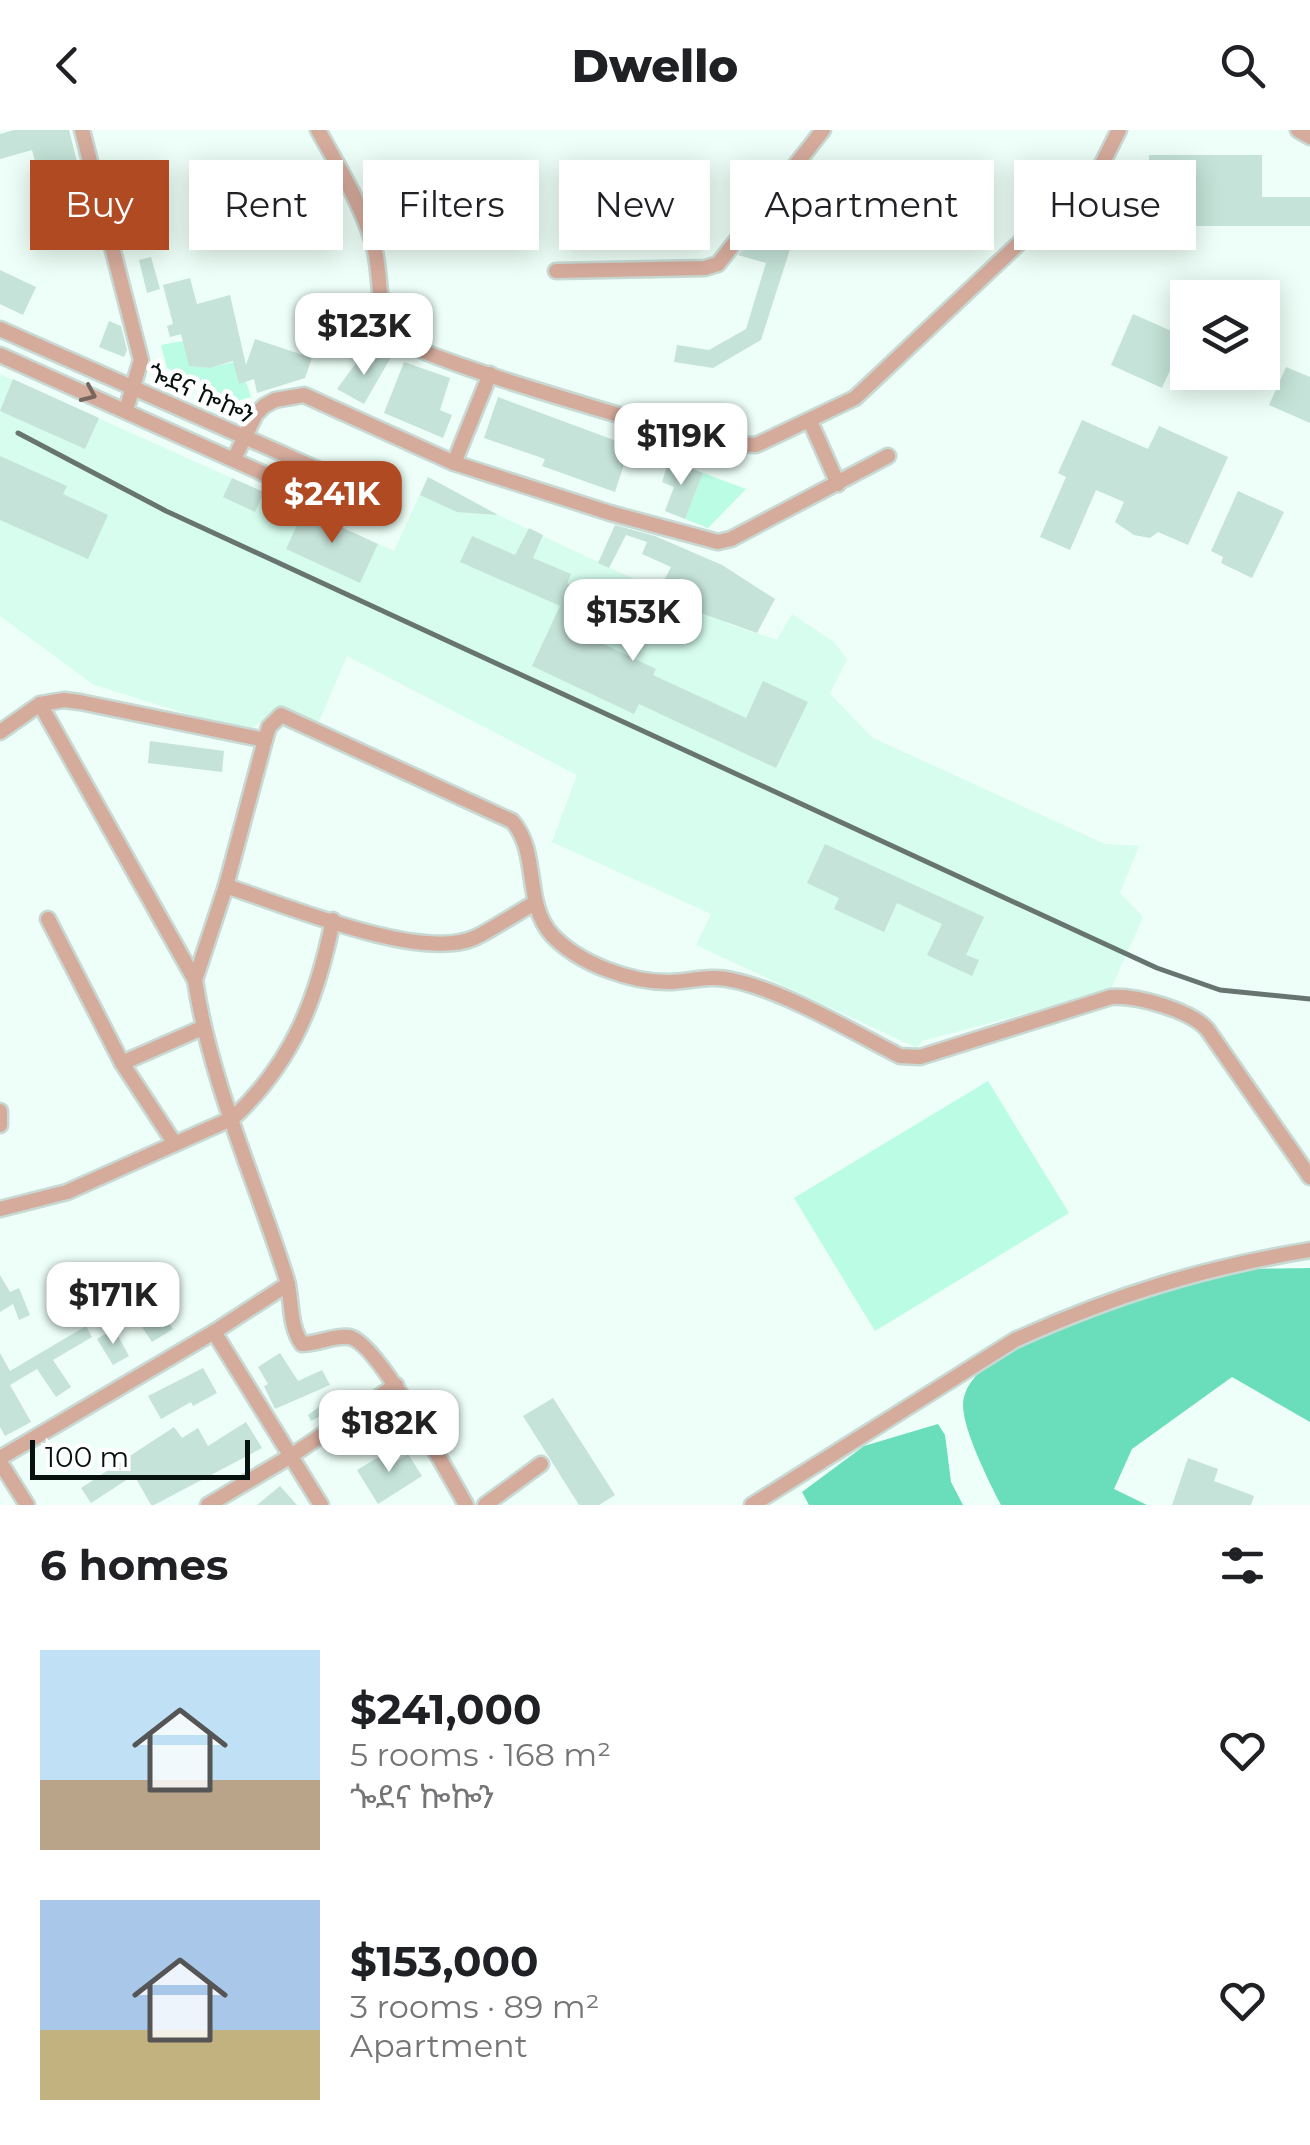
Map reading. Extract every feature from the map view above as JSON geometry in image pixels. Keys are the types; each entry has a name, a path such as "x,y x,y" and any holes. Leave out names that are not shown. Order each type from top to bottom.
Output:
{"street":[{"path":"82,130 140,352 140,368 126,410"},
{"path":"318,130 353,192 374,244 382,309 396,338 415,349 714,444 756,445 855,398 1101,166 1119,130"},
{"path":"556,271 705,268 718,264 823,130"},
{"path":"1298,130 1310,137"},
{"name":"ጐደና ኰኰን","path":"0,329 369,492 377,501 376,510 367,517 358,516 0,355"},
{"path":"454,463 490,374"},
{"path":"234,459 256,414 264,406 304,395 454,463 610,513 718,542 731,539 888,456"},
{"path":"810,421 838,484"},
{"path":"0,732 40,704 64,700 265,740"},
{"path":"40,704 195,980 202,1028 288,1284 293,1327 302,1344 356,1339 396,1386 466,1505"},
{"path":"195,980 226,886 269,727 281,715 512,822 524,841 535,904 551,934 602,967 665,982 733,980 787,1000 900,1056 920,1056 1110,997 1133,999 1189,1015 1207,1030 1310,1176"},
{"path":"226,886 421,944 474,939 535,904"},
{"path":"48,918 122,1063 175,1144"},
{"path":"0,1209 67,1192 233,1118 254,1099 301,1029 314,998 333,920"},
{"path":"122,1063 202,1028"},
{"path":"0,1111 0,1125"},
{"path":"754,1505 1015,1340 1127,1292 1230,1263 1310,1250"},
{"path":"27,1505 0,1460 288,1284"},
{"path":"214,1332 320,1505"},
{"path":"208,1505 396,1386"},
{"path":"485,1505 542,1464"}],"shaded area":[{"path":"183,341 190,366 209,368 234,362 239,383 246,382 251,397 237,401 167,368 161,345"},
{"path":"0,374 394,551 428,477 498,515 734,626 777,640 792,614 834,642 847,659 830,694 873,738 1105,844 1139,846 1120,893 1143,917 1110,991 922,1041 917,1048 696,945 711,914 552,842 577,775 347,656 318,724 280,705 254,727 240,730 94,685 0,616"},
{"path":"703,473 746,489 708,528 685,519"},
{"path":"988,1081 1069,1213 875,1331 794,1198"}],"green space":[{"path":"1310,1268 1310,1422 1232,1377 1132,1449 1114,1489 1147,1505 1001,1505 972,1442 963,1405 972,1380 997,1358 1032,1336 1074,1318 1161,1288 1236,1270"},
{"path":"938,1424 945,1435 951,1482 963,1505 809,1505 802,1492 864,1446"}],"building":[{"path":"14,130 69,130 76,160 35,160 32,150 0,159 0,134"},
{"path":"1149,155 1262,155 1262,197 1310,197 1310,226 1196,226 1196,160 1149,160"},
{"path":"742,250 790,250 761,340 713,368 674,362 677,345 709,350 746,329 766,263 738,255"},
{"path":"151,257 160,289 147,293 139,260"},
{"path":"0,270 36,287 23,315 0,304"},
{"path":"190,278 197,304 230,295 246,365 255,339 312,358 305,378 257,393 254,379 239,384 233,361 210,368 189,366 181,334 170,337 167,326 173,324 163,285"},
{"path":"1133,314 1170,330 1170,370 1162,388 1111,365"},
{"path":"109,321 121,326 127,350 124,357 99,347"},
{"path":"379,353 391,357 364,404 337,389 361,356 373,363"},
{"path":"404,362 450,378 440,410 452,415 443,438 384,413"},
{"path":"1286,367 1310,377 1310,423 1269,405 1276,390 1280,390"},
{"path":"13,379 99,418 85,449 0,411"},
{"path":"498,397 630,446 615,492 542,466 545,459 484,438"},
{"path":"1082,420 1148,449 1159,426 1228,457 1188,545 1158,532 1150,538 1134,535 1115,522 1124,502 1096,490 1070,550 1040,537 1066,477 1058,473"},
{"path":"0,456 67,486 63,494 108,515 88,559 0,520"},
{"path":"669,460 703,473 685,519 665,511 674,487 662,482"},
{"path":"428,477 498,515 457,512 420,495"},
{"path":"232,478 264,492 255,512 223,497"},
{"path":"1238,491 1284,512 1252,578 1221,563 1223,557 1211,551"},
{"path":"304,510 378,544 360,583 286,549"},
{"path":"615,525 655,536 722,565 775,599 757,633 698,612 658,592 671,567 642,554 647,542 626,535 609,568 598,563"},
{"path":"529,528 543,535 533,558 571,574 567,584 579,589 564,625 656,669 653,675 746,718 763,681 808,702 776,768 639,704 634,714 532,666 560,606 460,562 472,536 515,555"},
{"path":"150,741 224,751 222,772 148,763"},
{"path":"825,844 984,917 966,955 979,960 972,976 927,955 942,924 897,903 884,932 834,909 839,898 807,883"},
{"path":"0,1275 10,1292 19,1288 30,1315 19,1320 13,1304 0,1312"},
{"path":"159,1307 173,1329 152,1342 138,1321"},
{"path":"86,1326 92,1337 53,1360 71,1387 56,1397 37,1369 10,1385 31,1422 5,1436 0,1427 0,1353 10,1371"},
{"path":"114,1329 129,1356 113,1365 97,1339"},
{"path":"280,1353 298,1381 322,1370 330,1385 275,1409 258,1367"},
{"path":"203,1368 217,1393 161,1419 148,1396"},
{"path":"335,1395 340,1406 311,1421 308,1415"},
{"path":"553,1398 615,1495 599,1505 579,1505 523,1416"},
{"path":"246,1422 262,1448 154,1505 134,1475 91,1503 81,1488 174,1427 182,1438 198,1428 208,1446"},
{"path":"390,1450 397,1461 408,1454 422,1476 378,1504 357,1470"},
{"path":"1188,1458 1218,1469 1214,1481 1254,1496 1251,1505 1172,1505"},
{"path":"280,1486 297,1505 257,1505"}],"railway":[{"path":"18,433 166,511 1157,968 1220,990 1310,999"}]}
